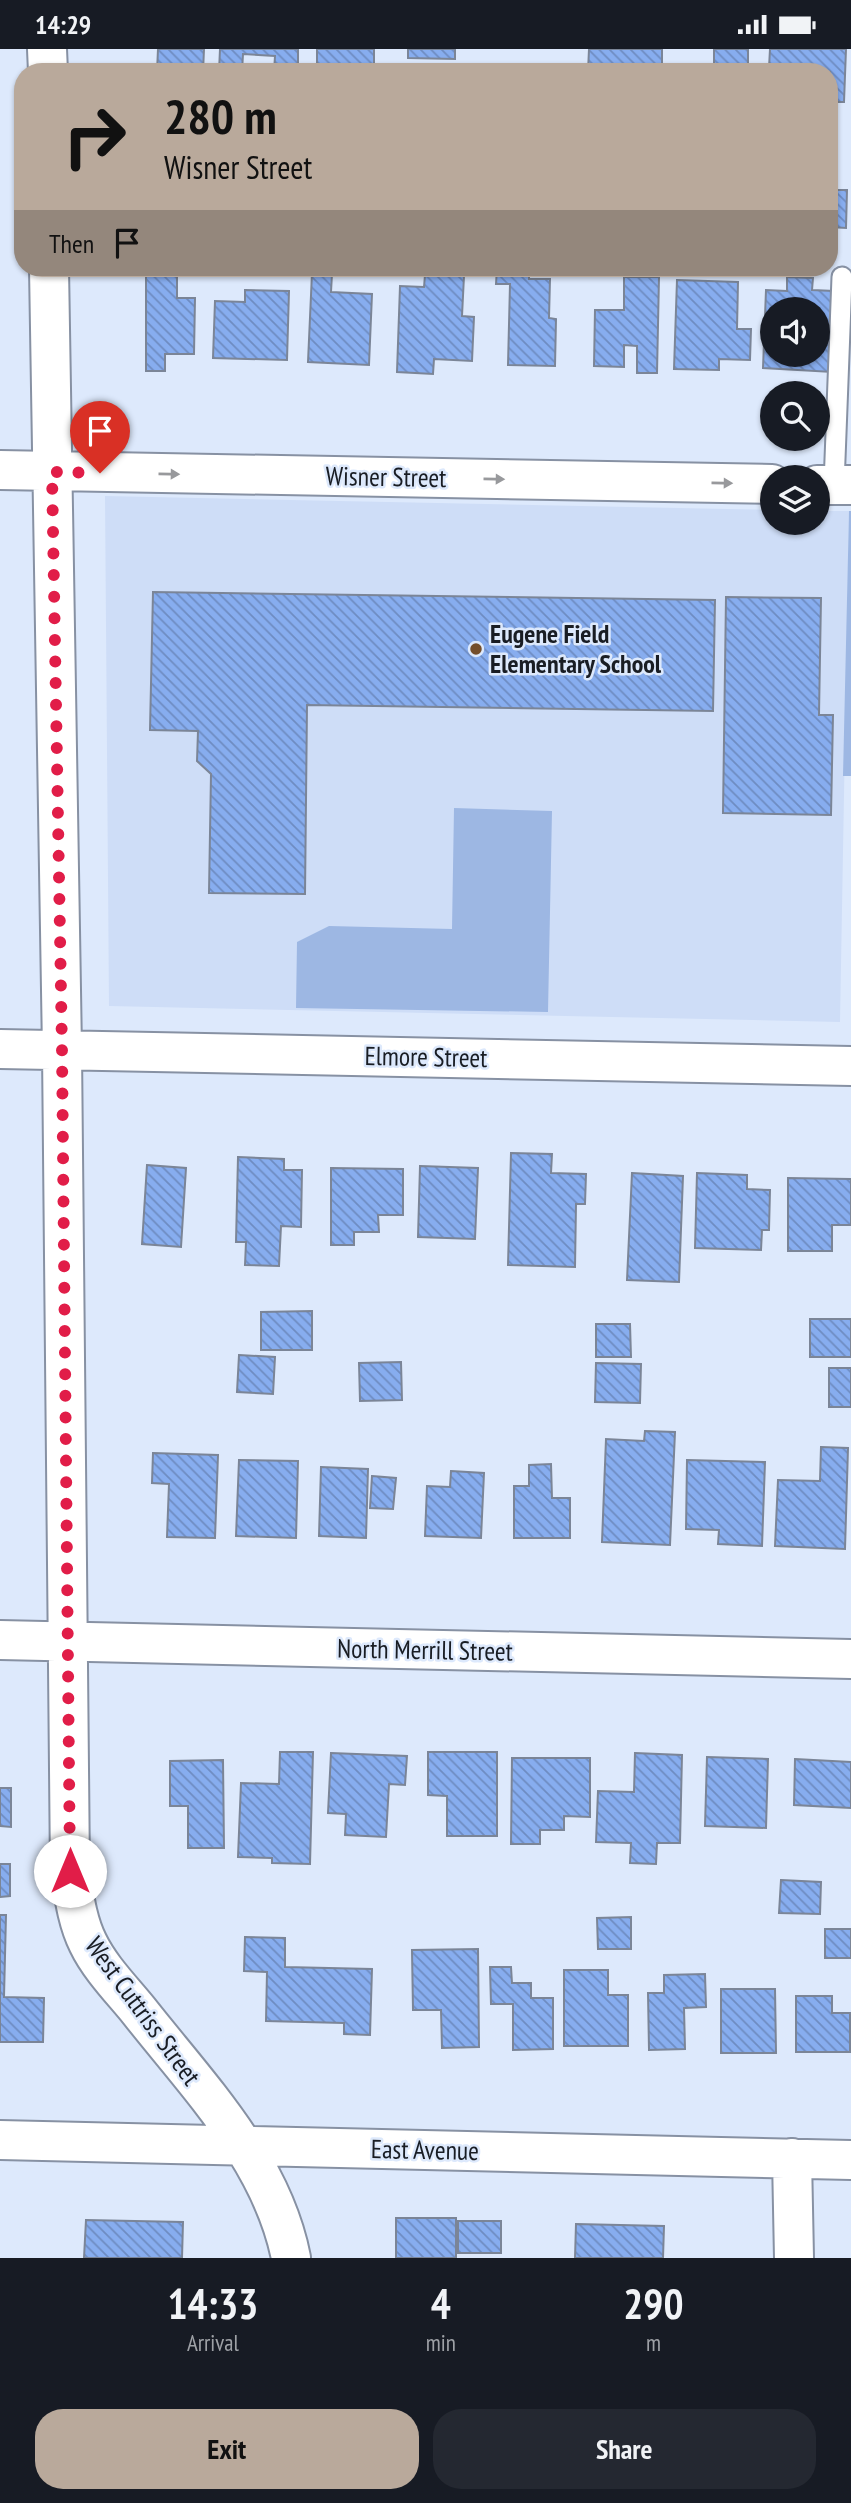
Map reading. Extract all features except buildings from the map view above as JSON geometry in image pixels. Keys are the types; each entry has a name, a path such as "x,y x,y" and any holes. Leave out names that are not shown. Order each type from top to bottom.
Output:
{"street":[{"name":"West Cuttriss Street","path":"49,277 62,1050 70,1871 75,1906 89,1944 245,2146 285,2229 291,2258"},
{"name":"Wisner Street","path":"0,470 760,484"},
{"name":"Elmore Street","path":"0,1049 851,1066"},
{"name":"North Merrill Street","path":"0,1640 851,1659"},
{"name":"East Avenue","path":"0,2140 851,2159"},
{"path":"792,2158 794,2258"}],"lane":[{"path":"834,485 842,277"}],"shaded area":[{"name":"Eugene Field Elementary School","path":"105,496 760,510 760,535 830,535 830,511 849,511 840,1022 109,1006"},
{"path":"849,511 851,776 843,776"},
{"path":"454,808 552,811 548,1012 296,1008 297,942 329,926 452,929"}],"place":[{"name":"Eugene Field Elementary School","path":"476,649"}],"route":[{"path":"70,1871 62,1050 52,472 100,473"}]}
